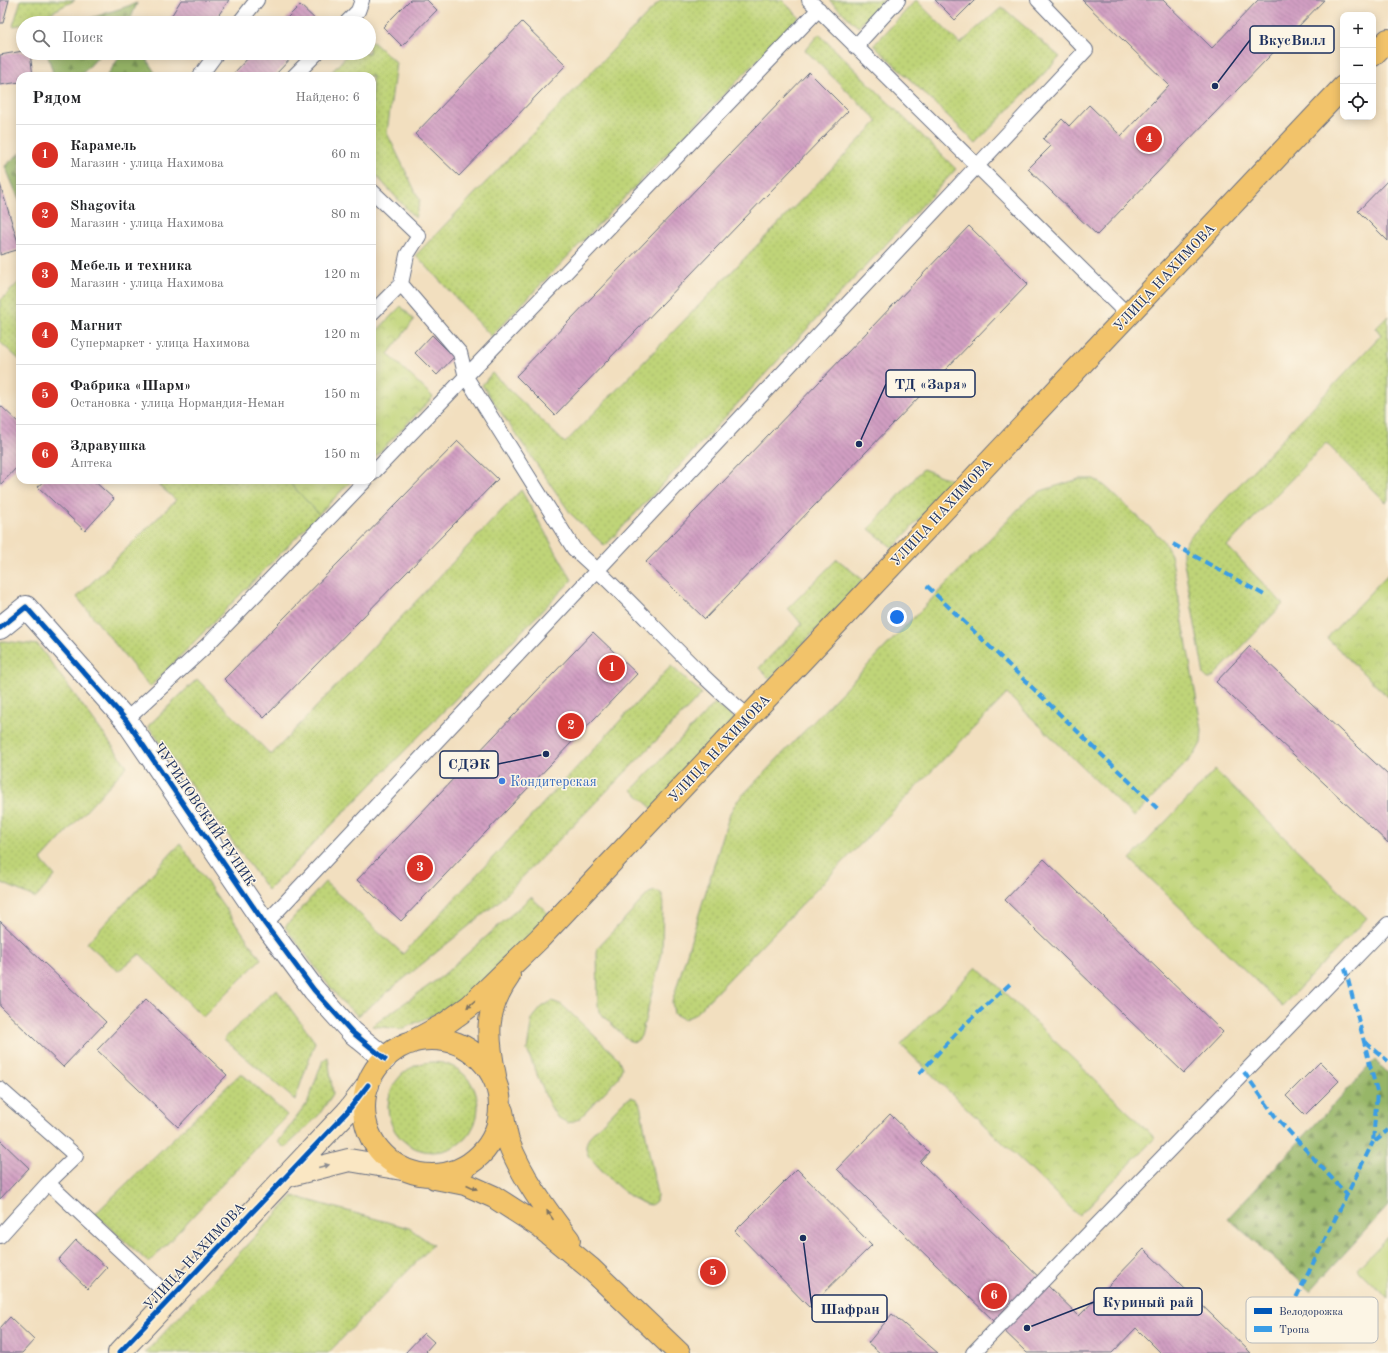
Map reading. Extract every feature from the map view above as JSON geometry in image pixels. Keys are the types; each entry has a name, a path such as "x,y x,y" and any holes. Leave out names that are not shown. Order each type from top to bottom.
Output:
{"main road":[{"path":"1376,52 1388,40"},
{"name":"УЛИЦА НАХИМОВА","path":"540,938 1340,90"},
{"path":"540,938 470,1006 445,1024 395,1050 385,1058 376,1070 368,1085 365,1101 366,1122 376,1146 390,1161 411,1172 465,1184 494,1197 539,1226 590,1268 679,1353"},
{"path":"540,938 503,984 495,1003 489,1024 488,1045 508,1139 522,1172 550,1215 590,1268"},
{"path":"410,1043 427,1039 448,1041 472,1052 490,1071 499,1095 499,1122 489,1146 471,1164 447,1174 411,1172"}],"street":[{"name":"ЧУРИЛОВСКИЙ ТУПИК","path":"0,628 26,607 126,720 265,924 334,1013 352,1032 385,1058"},
{"name":"УЛИЦА НАХИМОВА","path":"119,1353 347,1112 368,1085"},
{"path":"286,1176 349,1160 411,1172"}],"lane":[{"path":"244,16 256,0"},
{"path":"353,16 358,11 362,0"},
{"path":"855,47 898,0"},
{"path":"265,924 599,570 976,165 1086,50 1038,0"},
{"path":"376,470 466,377 814,5 1128,315"},
{"path":"203,72 212,60"},
{"path":"298,72 310,60"},
{"path":"376,195 419,236 407,255 401,284 376,309"},
{"path":"401,284 460,353 466,377 574,549 599,570 715,689 748,716"},
{"path":"126,720 205,647 362,484"},
{"path":"973,1353 1388,924"},
{"path":"0,1089 76,1156 48,1183 0,1236"},
{"path":"48,1183 171,1298"}],"green space":[{"path":"21,0 75,0 44,16 16,16"},
{"path":"661,0 782,0 799,17 491,336 416,255"},
{"path":"829,0 884,0 858,27"},
{"path":"916,0 960,44 1002,7 1060,57 976,143 874,45"},
{"path":"137,3 132,16 97,16"},
{"path":"16,16 16,26 13,26"},
{"path":"819,34 956,169 605,546 571,514 482,385 492,373 565,443 878,121 805,50"},
{"path":"376,45 396,63 387,133 420,201 415,218 376,175 376,72 332,72 343,60 376,60"},
{"path":"49,60 95,60 84,72 53,72"},
{"path":"117,60 147,60 154,72 110,72"},
{"path":"16,156 16,192 5,166"},
{"path":"16,285 16,356 0,342 0,301"},
{"path":"401,306 414,320 388,354 433,397 376,456 376,332"},
{"path":"1388,316 1388,500 1386,502 1326,443 1227,546 1283,604 1213,677 1208,679 1204,675 1183,557 1183,547 1189,538 1381,335 1376,328"},
{"path":"923,469 954,481 893,548 869,529"},
{"path":"1079,479 1094,479 1105,486 1163,540 1171,555 1202,730 1201,743 1195,754 1134,817 1007,694 694,1015 684,1019 674,1014 672,1002 730,813 737,801 1029,498 1041,491"},
{"path":"158,484 291,484 319,514 150,687 77,597 176,500"},
{"path":"291,484 348,484 319,514"},
{"path":"521,490 572,580 268,890 148,726 197,679 271,755"},
{"path":"837,559 863,580 770,679 759,668 802,624 788,608"},
{"path":"1388,574 1388,697 1327,638"},
{"path":"3,641 38,645 127,766 41,860 55,876 36,898 0,882 0,643"},
{"path":"671,666 702,694 497,903 358,1016 340,1000 285,927 325,882 403,954"},
{"path":"715,703 737,721 654,810 632,790"},
{"path":"1215,770 1367,918 1282,1006 1130,859"},
{"path":"180,844 261,959 203,1017 140,954 118,971 87,943"},
{"path":"655,891 661,893 663,898 662,953 641,1036 637,1041 632,1041 628,1040 599,1012 597,948 649,893"},
{"path":"531,897 552,917 462,1002 402,1029 372,1026 441,977"},
{"path":"977,966 1155,1138 1079,1216 901,1045"},
{"path":"276,989 315,1042 295,1100 224,1039"},
{"path":"552,1001 562,1005 618,1058 622,1068 618,1078 579,1119 568,1123 557,1117 549,1104 527,1050 532,1019 542,1007"},
{"path":"328,1057 333,1094 318,1116 285,1148 278,1142 308,1102 323,1060"},
{"path":"1375,1060 1388,1073 1388,1206 1310,1291 1228,1218"},
{"path":"433,1062 450,1066 465,1075 474,1090 478,1107 474,1124 465,1139 450,1148 433,1152 416,1148 401,1139 392,1124 388,1107 392,1090 401,1075 416,1066"},
{"path":"241,1073 287,1115 149,1263 95,1214"},
{"path":"631,1097 636,1099 640,1104 657,1195 656,1201 651,1205 642,1203 625,1193 589,1157 586,1149 589,1137 625,1100"},
{"path":"293,1196 409,1228 433,1245 328,1353 145,1353"},
{"path":"1388,1237 1388,1299 1357,1269"}],"building":[{"path":"0,0 9,0 3,23 0,23"},
{"path":"181,0 229,0 218,16 171,16"},
{"path":"410,0 427,0 437,10 402,46 383,27"},
{"path":"935,0 975,0 955,20"},
{"path":"1082,0 1163,0 1212,48 1258,0 1324,0 1097,235 1028,169 1051,146 1043,139 1062,119 1069,126 1089,105 1121,136 1169,85"},
{"path":"300,5 312,16 289,16"},
{"path":"522,22 566,65 459,176 415,134"},
{"path":"16,52 16,60 31,60 32,72 16,72 16,83 0,85 0,55"},
{"path":"246,60 289,60 278,72 235,72"},
{"path":"809,72 848,111 555,415 516,376"},
{"path":"1388,180 1388,241 1358,211"},
{"path":"0,184 16,236 16,250 0,255"},
{"path":"969,226 1028,284 705,619 646,562"},
{"path":"432,335 454,357 437,375 415,353"},
{"path":"0,405 16,420 16,468 0,485"},
{"path":"458,441 498,479 264,718 224,679"},
{"path":"41,484 97,484 114,499 85,531 38,487"},
{"path":"593,632 637,674 401,921 357,880"},
{"path":"1250,646 1388,775 1388,843 1216,682"},
{"path":"1044,859 1223,1032 1184,1073 1005,900"},
{"path":"0,921 106,1022 63,1067 0,1006"},
{"path":"146,999 227,1075 178,1127 97,1050"},
{"path":"1320,1062 1339,1081 1305,1115 1286,1096"},
{"path":"890,1114 929,1152 920,1162 1079,1316 1144,1249 1251,1353 1161,1353 1136,1328 1112,1353 1027,1353 837,1169"},
{"path":"0,1140 29,1168 0,1199"},
{"path":"797,1169 872,1245 809,1307 735,1231"},
{"path":"76,1240 107,1268 88,1289 58,1260"},
{"path":"892,1314 938,1353 880,1353 868,1343"},
{"path":"10,1317 34,1340 22,1353 0,1353 0,1328"},
{"path":"424,1333 434,1342 426,1351 428,1353 405,1353"}],"marked path":[{"path":"1173,544 1266,596"},
{"path":"927,586 1159,810"},
{"path":"1345,968 1377,1092 1373,1142 1388,1130"},
{"path":"919,1074 963,1026 1010,984"},
{"path":"1365,1042 1388,1061"},
{"path":"1244,1072 1275,1116 1347,1195"},
{"path":"1296,1297 1373,1142"}],"cycle path":[{"path":"0,628 26,607 126,720 265,924 314,990 352,1032 385,1059"},
{"path":"119,1353 347,1112 368,1085"}],"place":[{"name":"ВкусВилл","path":"1215,86"},
{"name":"Магнит","path":"1149,139"},
{"name":"ТД «Заря»","path":"859,444"},
{"name":"Карамель","path":"612,668"},
{"name":"Shagovita","path":"571,726"},
{"name":"СДЭК","path":"546,754"},
{"name":"Кондитерская","path":"502,781"},
{"name":"Мебель и техника","path":"420,868"},
{"name":"Шафран","path":"803,1238"},
{"name":"Фабрика «Шарм»","path":"713,1272"},
{"name":"Здравушка","path":"994,1296"},
{"name":"Куриный рай","path":"1027,1328"}]}
